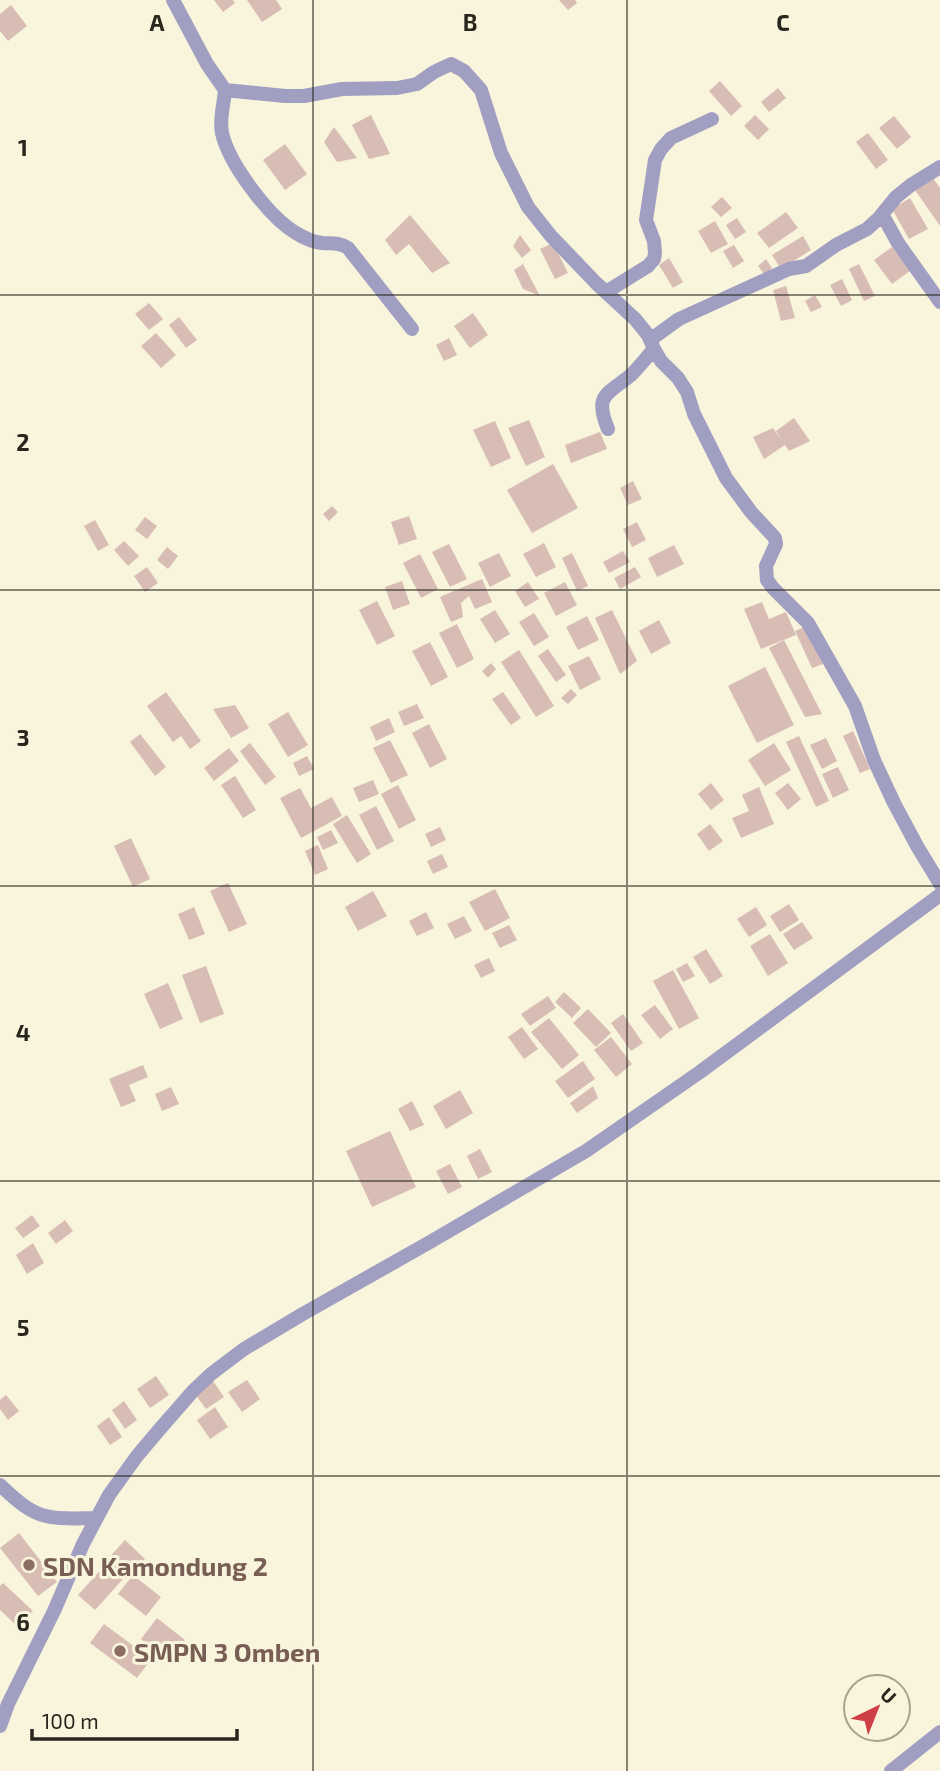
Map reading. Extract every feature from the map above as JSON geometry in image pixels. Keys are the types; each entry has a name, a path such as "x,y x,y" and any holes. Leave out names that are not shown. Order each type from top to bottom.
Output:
{"street":[{"path":"173,0 207,64 225,90 220,116 222,134 235,164 263,204 294,232 320,243 343,244 348,248 412,329"},
{"path":"225,90 304,96 342,89 397,88 417,84 447,65 457,66 464,71 481,90 502,153 528,207 551,236 635,319 687,392 694,414 726,478 751,512 775,538 776,544 765,571 767,580 813,631 855,706 874,760 894,803 940,884"},
{"path":"606,292 654,260 654,241 646,220 655,160 661,149 671,138 712,119"},
{"path":"608,429 600,410 604,396 631,374 652,344 679,320 789,269 806,266 836,245 867,229 896,197 940,167"},
{"path":"882,214 898,243 940,302"},
{"path":"0,1726 96,1518 119,1480 193,1391 225,1362 335,1295 586,1151 700,1072 940,895"},
{"path":"0,1485 32,1511 45,1516 96,1518"},
{"path":"895,1767 940,1732"},
{"path":"895,1767 915,1771"}],"building":[{"path":"214,0 233,0 235,3 223,12"},
{"path":"247,0 276,0 282,9 262,22"},
{"path":"559,0 575,0 577,3 568,10"},
{"path":"11,5 27,26 8,41 0,31 0,14"},
{"path":"720,81 742,106 731,116 709,91"},
{"path":"778,88 786,98 769,112 761,102"},
{"path":"371,115 390,154 369,159 352,125"},
{"path":"755,115 769,129 758,140 744,126"},
{"path":"894,116 911,137 897,149 879,128"},
{"path":"334,127 357,158 337,162 324,142"},
{"path":"868,133 888,160 876,169 856,142"},
{"path":"285,144 307,174 285,190 263,160"},
{"path":"933,178 940,188 940,226 915,190"},
{"path":"722,197 732,208 721,217 711,207"},
{"path":"910,198 928,229 909,239 892,209"},
{"path":"786,212 798,228 769,248 757,233"},
{"path":"410,215 450,263 432,273 409,244 396,255 385,240"},
{"path":"737,218 746,232 735,239 726,225"},
{"path":"715,221 728,244 711,253 698,231"},
{"path":"520,235 531,250 522,258 513,246"},
{"path":"803,236 811,250 781,269 772,255"},
{"path":"553,243 568,273 555,279 540,249"},
{"path":"734,245 744,261 733,268 723,251"},
{"path":"892,247 910,271 892,284 874,260"},
{"path":"669,258 683,282 673,288 659,265"},
{"path":"766,259 772,268 765,275 758,266"},
{"path":"523,264 540,296 523,289 514,270"},
{"path":"859,264 875,296 864,301 849,269"},
{"path":"842,279 852,300 841,306 830,285"},
{"path":"786,286 795,318 781,321 773,290"},
{"path":"815,295 822,307 811,312 805,301"},
{"path":"149,303 163,319 149,330 135,314"},
{"path":"473,313 488,335 470,348 454,326"},
{"path":"179,317 197,340 186,348 169,325"},
{"path":"156,333 176,355 161,368 141,346"},
{"path":"449,338 457,355 444,361 436,345"},
{"path":"794,418 810,441 789,451 785,445 764,459 753,437 773,428 782,441 776,431"},
{"path":"529,420 545,457 526,466 508,428"},
{"path":"495,421 511,458 491,467 473,430"},
{"path":"600,432 607,449 571,463 565,445"},
{"path":"553,464 578,508 532,533 507,490"},
{"path":"633,481 642,499 628,505 620,488"},
{"path":"332,506 338,512 329,521 323,514"},
{"path":"409,516 417,539 399,545 391,522"},
{"path":"145,517 157,526 147,539 135,530"},
{"path":"95,520 109,545 98,551 84,526"},
{"path":"637,522 646,540 632,547 623,529"},
{"path":"124,541 139,556 128,566 114,550"},
{"path":"544,543 556,567 536,577 523,554"},
{"path":"449,544 467,579 450,587 432,552"},
{"path":"674,545 684,564 657,577 648,558"},
{"path":"167,547 178,556 168,569 157,560"},
{"path":"623,551 630,562 609,573 603,562"},
{"path":"499,553 511,576 490,587 478,563"},
{"path":"572,553 588,586 577,591 562,558"},
{"path":"420,554 438,589 421,598 403,563"},
{"path":"147,567 158,583 145,592 134,576"},
{"path":"635,567 641,577 620,589 614,578"},
{"path":"482,579 492,602 475,609 469,596 461,603 463,617 451,622 440,597"},
{"path":"402,581 410,604 393,610 385,587"},
{"path":"528,582 539,599 525,607 515,591"},
{"path":"565,582 577,605 556,616 544,593"},
{"path":"377,601 395,636 377,645 359,610"},
{"path":"762,602 769,619 786,612 796,635 761,649 744,609"},
{"path":"495,610 510,634 495,643 480,619"},
{"path":"612,610 637,661 620,674 595,618"},
{"path":"534,613 549,637 534,646 519,622"},
{"path":"587,616 599,640 578,650 566,627"},
{"path":"659,620 671,643 651,654 639,631"},
{"path":"457,624 474,659 457,668 439,633"},
{"path":"806,626 823,664 812,668 795,631"},
{"path":"784,640 822,714 805,717 769,648"},
{"path":"430,642 448,677 431,686 412,651"},
{"path":"548,649 566,675 556,682 538,656"},
{"path":"519,650 554,706 536,717 501,662"},
{"path":"589,656 601,679 580,690 568,666"},
{"path":"491,663 496,669 488,678 482,671"},
{"path":"765,667 794,725 757,743 728,686"},
{"path":"571,689 577,695 568,704 561,698"},
{"path":"166,692 201,741 190,749 181,736 173,742 147,706"},
{"path":"503,692 521,718 511,725 492,699"},
{"path":"417,704 424,718 404,726 398,712"},
{"path":"235,705 249,728 231,738 213,709"},
{"path":"288,712 308,745 288,757 268,724"},
{"path":"389,718 395,732 376,741 370,727"},
{"path":"429,724 447,759 430,768 412,733"},
{"path":"853,731 870,769 860,773 843,736"},
{"path":"140,734 166,767 155,776 130,742"},
{"path":"799,736 829,801 816,807 786,742"},
{"path":"826,738 837,761 822,769 810,745"},
{"path":"390,740 408,775 391,783 373,748"},
{"path":"250,743 276,777 265,785 240,751"},
{"path":"774,743 791,770 765,786 748,760"},
{"path":"229,748 239,761 214,781 204,768"},
{"path":"307,756 314,769 299,776 293,763"},
{"path":"838,767 849,790 833,798 822,774"},
{"path":"235,776 256,810 243,818 221,785"},
{"path":"373,780 379,794 359,802 353,788"},
{"path":"711,783 724,800 711,810 698,794"},
{"path":"788,783 801,799 788,810 775,793"},
{"path":"398,785 416,820 399,829 381,794"},
{"path":"759,787 774,824 741,838 732,818 749,811 742,795"},
{"path":"300,788 311,808 332,797 342,816 301,838 280,798"},
{"path":"376,806 394,841 377,850 359,815"},
{"path":"347,815 371,854 357,863 333,824"},
{"path":"710,824 723,841 709,851 697,834"},
{"path":"440,827 446,840 431,847 425,834"},
{"path":"331,830 338,843 323,850 317,837"},
{"path":"131,838 150,879 133,887 114,846"},
{"path":"318,845 328,869 315,875 305,851"},
{"path":"442,854 448,867 433,874 427,861"},
{"path":"228,883 247,924 229,932 210,891"},
{"path":"495,889 510,918 485,931 469,902"},
{"path":"373,891 387,916 358,931 345,907"},
{"path":"789,904 799,920 780,932 770,916"},
{"path":"194,907 205,934 189,940 178,914"},
{"path":"756,907 767,925 749,937 737,919"},
{"path":"426,912 434,928 417,936 409,921"},
{"path":"464,916 472,931 455,939 447,924"},
{"path":"802,922 813,938 794,950 783,934"},
{"path":"509,925 517,940 500,948 492,933"},
{"path":"770,934 788,963 768,976 750,946"},
{"path":"706,949 723,976 710,984 693,957"},
{"path":"489,958 495,971 481,978 474,965"},
{"path":"687,963 695,976 683,982 676,969"},
{"path":"206,966 224,1014 200,1023 182,975"},
{"path":"673,970 699,1018 679,1029 653,981"},
{"path":"168,983 183,1019 160,1029 144,994"},
{"path":"564,992 581,1008 572,1018 555,1002"},
{"path":"548,996 556,1008 530,1026 521,1014"},
{"path":"655,1005 673,1029 660,1039 641,1015"},
{"path":"588,1009 611,1033 596,1047 573,1023"},
{"path":"623,1014 643,1043 631,1051 611,1023"},
{"path":"549,1018 579,1055 562,1069 531,1032"},
{"path":"522,1027 538,1049 524,1059 508,1037"},
{"path":"611,1037 632,1064 616,1077 594,1050"},
{"path":"583,1061 595,1079 568,1098 555,1081"},
{"path":"143,1065 148,1077 129,1085 136,1101 121,1107 109,1079"},
{"path":"593,1086 598,1098 577,1113 570,1103"},
{"path":"171,1087 179,1104 162,1111 155,1094"},
{"path":"460,1090 473,1113 446,1129 433,1106"},
{"path":"412,1101 424,1125 410,1131 398,1109"},
{"path":"390,1131 416,1187 372,1207 346,1151"},
{"path":"480,1149 492,1172 478,1179 467,1156"},
{"path":"450,1164 462,1187 448,1194 436,1171"},
{"path":"32,1215 40,1226 23,1238 15,1228"},
{"path":"65,1220 73,1231 56,1244 48,1233"},
{"path":"33,1243 44,1263 27,1274 16,1255"},
{"path":"156,1376 169,1395 150,1408 137,1389"},
{"path":"211,1378 224,1397 206,1409 193,1391"},
{"path":"247,1380 260,1399 242,1412 228,1392"},
{"path":"6,1395 19,1411 8,1420 0,1409 0,1400"},
{"path":"124,1401 137,1420 125,1429 112,1410"},
{"path":"215,1407 228,1427 210,1439 197,1420"},
{"path":"109,1417 122,1437 110,1445 97,1426"},
{"name":"SDN Kamondung 2","path":"19,1533 57,1582 38,1596 0,1548"},
{"name":"SMPN 3 Omben","path":"125,1540 145,1559 126,1579 106,1561"},
{"name":"SMPN 3 Omben","path":"106,1564 123,1579 95,1610 78,1595"},
{"name":"SMPN 3 Omben","path":"133,1575 161,1597 146,1616 118,1594"},
{"name":"SDN Kamondung 2","path":"3,1583 33,1611 18,1627 0,1610 0,1586"},
{"name":"SMPN 3 Omben","path":"157,1618 185,1640 168,1661 141,1639"},
{"name":"SMPN 3 Omben","path":"104,1624 151,1659 137,1678 90,1643"}],"place":[{"name":"SDN Kamondung 2","path":"29,1565"},
{"name":"SMPN 3 Omben","path":"120,1651"}]}
